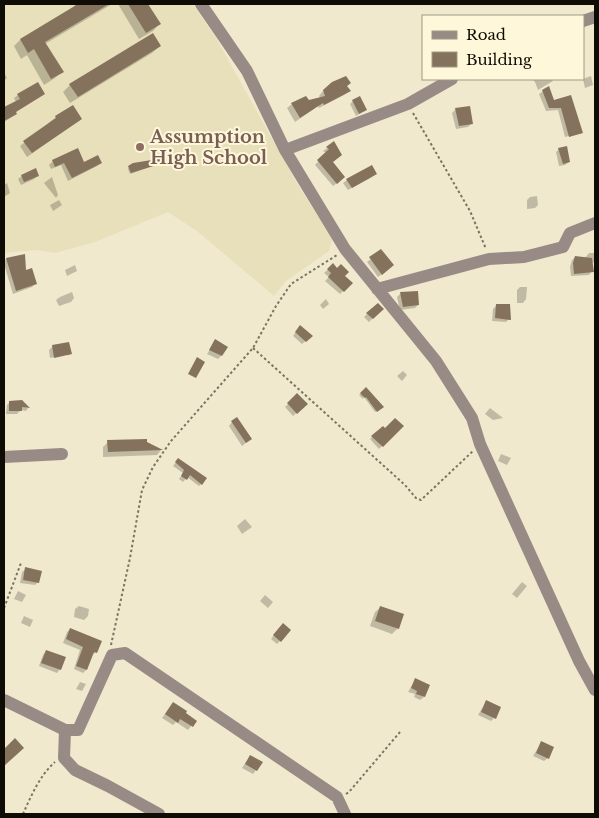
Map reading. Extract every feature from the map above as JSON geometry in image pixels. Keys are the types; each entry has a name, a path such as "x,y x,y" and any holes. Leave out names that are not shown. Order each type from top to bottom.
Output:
{"street":[{"path":"201,4 247,71 286,150 345,249 436,361 472,418 480,444 579,661 595,690"},
{"path":"286,150 408,104 450,80"},
{"path":"377,289 489,259 524,257 563,247 570,233 595,223"},
{"path":"4,457 62,454"},
{"path":"4,700 65,730 78,730 112,655 124,653 337,798 345,814"},
{"path":"65,730 64,758 75,770 159,814"}],"path":[{"path":"408,104 470,211 489,259"},
{"path":"112,655 111,644 130,558 142,490 153,466 171,441 253,348 276,306 291,284 345,249"},
{"path":"253,348 416,498 421,500 480,444"},
{"path":"4,608 21,563"},
{"path":"337,798 349,792 400,732"},
{"path":"23,814 31,794 47,771 54,762 64,758"}],"shaded area":[{"name":"Assumption High School","path":"4,4 193,4 216,38 299,187 332,238 329,251 286,281 274,296 197,231 168,212 95,242 55,253 36,250 4,253"}],"building":[{"path":"78,4 109,4 45,42 64,72 51,79 34,49 28,53 20,39"},
{"path":"128,4 148,4 161,24 146,33"},
{"path":"153,33 161,46 78,97 69,84"},
{"path":"346,76 351,83 347,86 351,91 324,105 323,103 300,118 291,103 306,96 309,100 325,96 323,90 332,82"},
{"path":"38,82 45,94 4,121 4,107 20,99 17,94"},
{"path":"549,86 554,100 571,95 583,133 569,137 561,108 549,108 542,90"},
{"path":"360,96 367,110 359,114 352,100"},
{"path":"73,105 82,119 32,153 23,141 56,118 55,116"},
{"path":"470,106 473,124 459,126 455,108"},
{"path":"334,141 342,155 333,162 345,177 337,184 317,160 329,149 326,147"},
{"path":"567,146 570,162 563,164 558,148"},
{"path":"78,148 84,162 98,155 102,163 72,178 64,163 55,167 52,160"},
{"path":"164,158 166,162 131,173 128,166 133,163"},
{"path":"372,165 377,174 352,188 346,179"},
{"path":"36,168 39,176 24,182 21,175"},
{"path":"381,249 394,265 382,275 369,257"},
{"path":"25,254 26,270 32,268 37,284 16,291 6,258"},
{"path":"575,256 592,258 594,272 574,274 573,263"},
{"path":"333,263 337,268 341,264 349,272 345,276 353,283 344,292 328,277 331,273 327,269"},
{"path":"418,291 419,305 403,307 400,292"},
{"path":"378,303 384,309 373,319 366,313"},
{"path":"496,304 510,304 511,320 495,318"},
{"path":"300,325 313,336 306,342 295,332"},
{"path":"215,339 228,347 222,356 209,350"},
{"path":"69,342 72,354 54,358 52,345"},
{"path":"197,357 205,362 196,378 188,374"},
{"path":"366,387 384,407 377,412 366,397 360,393"},
{"path":"297,393 308,404 297,414 287,403"},
{"path":"22,400 30,408 22,407 22,411 9,411 9,401"},
{"path":"237,417 252,439 246,443 231,421"},
{"path":"395,418 404,426 383,447 371,436 383,426 385,428"},
{"path":"147,439 147,442 163,450 108,452 107,440"},
{"path":"178,458 207,478 202,485 190,475 187,480 181,476 184,470 175,462"},
{"path":"25,567 42,571 39,583 23,580"},
{"path":"380,606 404,614 399,629 375,621"},
{"path":"283,623 291,630 281,642 273,635"},
{"path":"70,628 102,641 97,653 94,652 87,670 76,666 83,647 66,639"},
{"path":"46,650 66,657 61,670 41,663"},
{"path":"415,678 430,685 425,697 416,694 417,691 411,688"},
{"path":"486,700 501,707 496,719 481,712"},
{"path":"173,702 187,711 186,713 197,721 193,727 180,719 178,723 165,714"},
{"path":"15,738 24,748 4,766 4,749"},
{"path":"541,741 554,747 549,759 536,753"},
{"path":"250,755 263,762 257,771 245,764"}],"place":[{"name":"Assumption High School","path":"140,147"}]}
